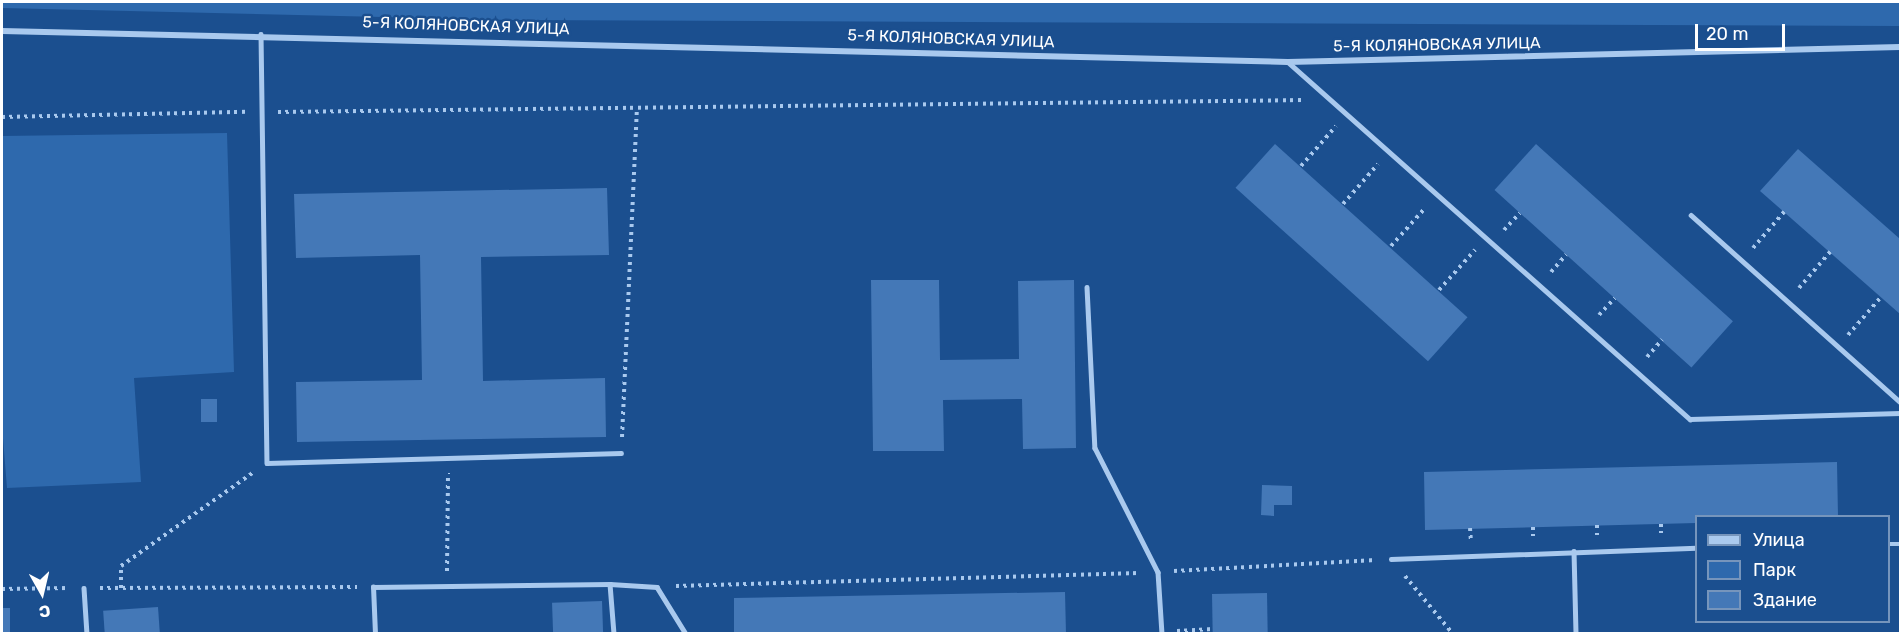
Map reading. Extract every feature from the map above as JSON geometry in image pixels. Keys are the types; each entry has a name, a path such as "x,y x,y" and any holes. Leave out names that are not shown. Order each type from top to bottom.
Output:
{"street":[{"name":"5-Я КОЛЯНОВСКАЯ УЛИЦА","path":"2,31 261,34 1288,62 1900,47"}],"lane":[{"path":"261,34 267,463 449,460 621,453"},
{"path":"1288,62 1690,419 1900,413"},
{"path":"1691,215 1900,402"},
{"path":"1087,286 1095,448 1158,572 1161,633"},
{"path":"1391,559 1695,548"},
{"path":"1574,551 1576,633"},
{"path":"610,584 614,633"},
{"path":"375,633 372,587 610,584 657,586 686,633"},
{"path":"84,588 87,633"}],"path":[{"path":"2,117 1331,100"},
{"path":"621,453 637,109"},
{"path":"1301,166 1347,114"},
{"path":"1343,204 1389,152"},
{"path":"1391,246 1437,194"},
{"path":"1742,260 1784,212"},
{"path":"1492,243 1520,213"},
{"path":"1439,290 1486,237"},
{"path":"1787,301 1830,252"},
{"path":"1539,285 1566,255"},
{"path":"1838,346 1881,297"},
{"path":"1588,328 1615,298"},
{"path":"1635,370 1662,340"},
{"path":"447,587 449,460"},
{"path":"121,588 121,566 267,463"},
{"path":"657,586 1158,572 1391,559 1453,633"},
{"path":"2,589 372,587"},
{"path":"1161,633 1213,629"}],"green space":[{"path":"2,2 1900,2 1900,26 511,20 2,8"},
{"path":"227,133 234,372 134,378 141,482 7,488 2,426 2,136"}],"building":[{"path":"1275,144 1467,317 1428,361 1236,188"},
{"path":"1536,144 1733,321 1691,367 1495,190"},
{"path":"1798,149 1900,239 1900,314 1760,191"},
{"path":"607,188 609,255 481,257 483,381 605,378 606,437 297,442 296,382 422,380 420,255 296,258 294,194"},
{"path":"871,280 939,280 940,360 1019,359 1018,281 1074,280 1076,448 1023,449 1022,399 943,400 944,451 873,451"},
{"path":"201,399 217,399 217,422 201,422"},
{"path":"1837,462 1838,515 1695,515 1695,523 1425,530 1424,472"},
{"path":"1262,485 1292,486 1292,505 1274,505 1274,516 1261,515"},
{"path":"1065,592 1066,634 734,634 734,598"},
{"path":"1267,593 1268,634 1213,634 1212,594"},
{"path":"602,601 603,634 553,634 552,603"},
{"path":"158,607 160,634 105,634 103,611"},
{"path":"2,608 10,608 10,634 2,634"}]}
